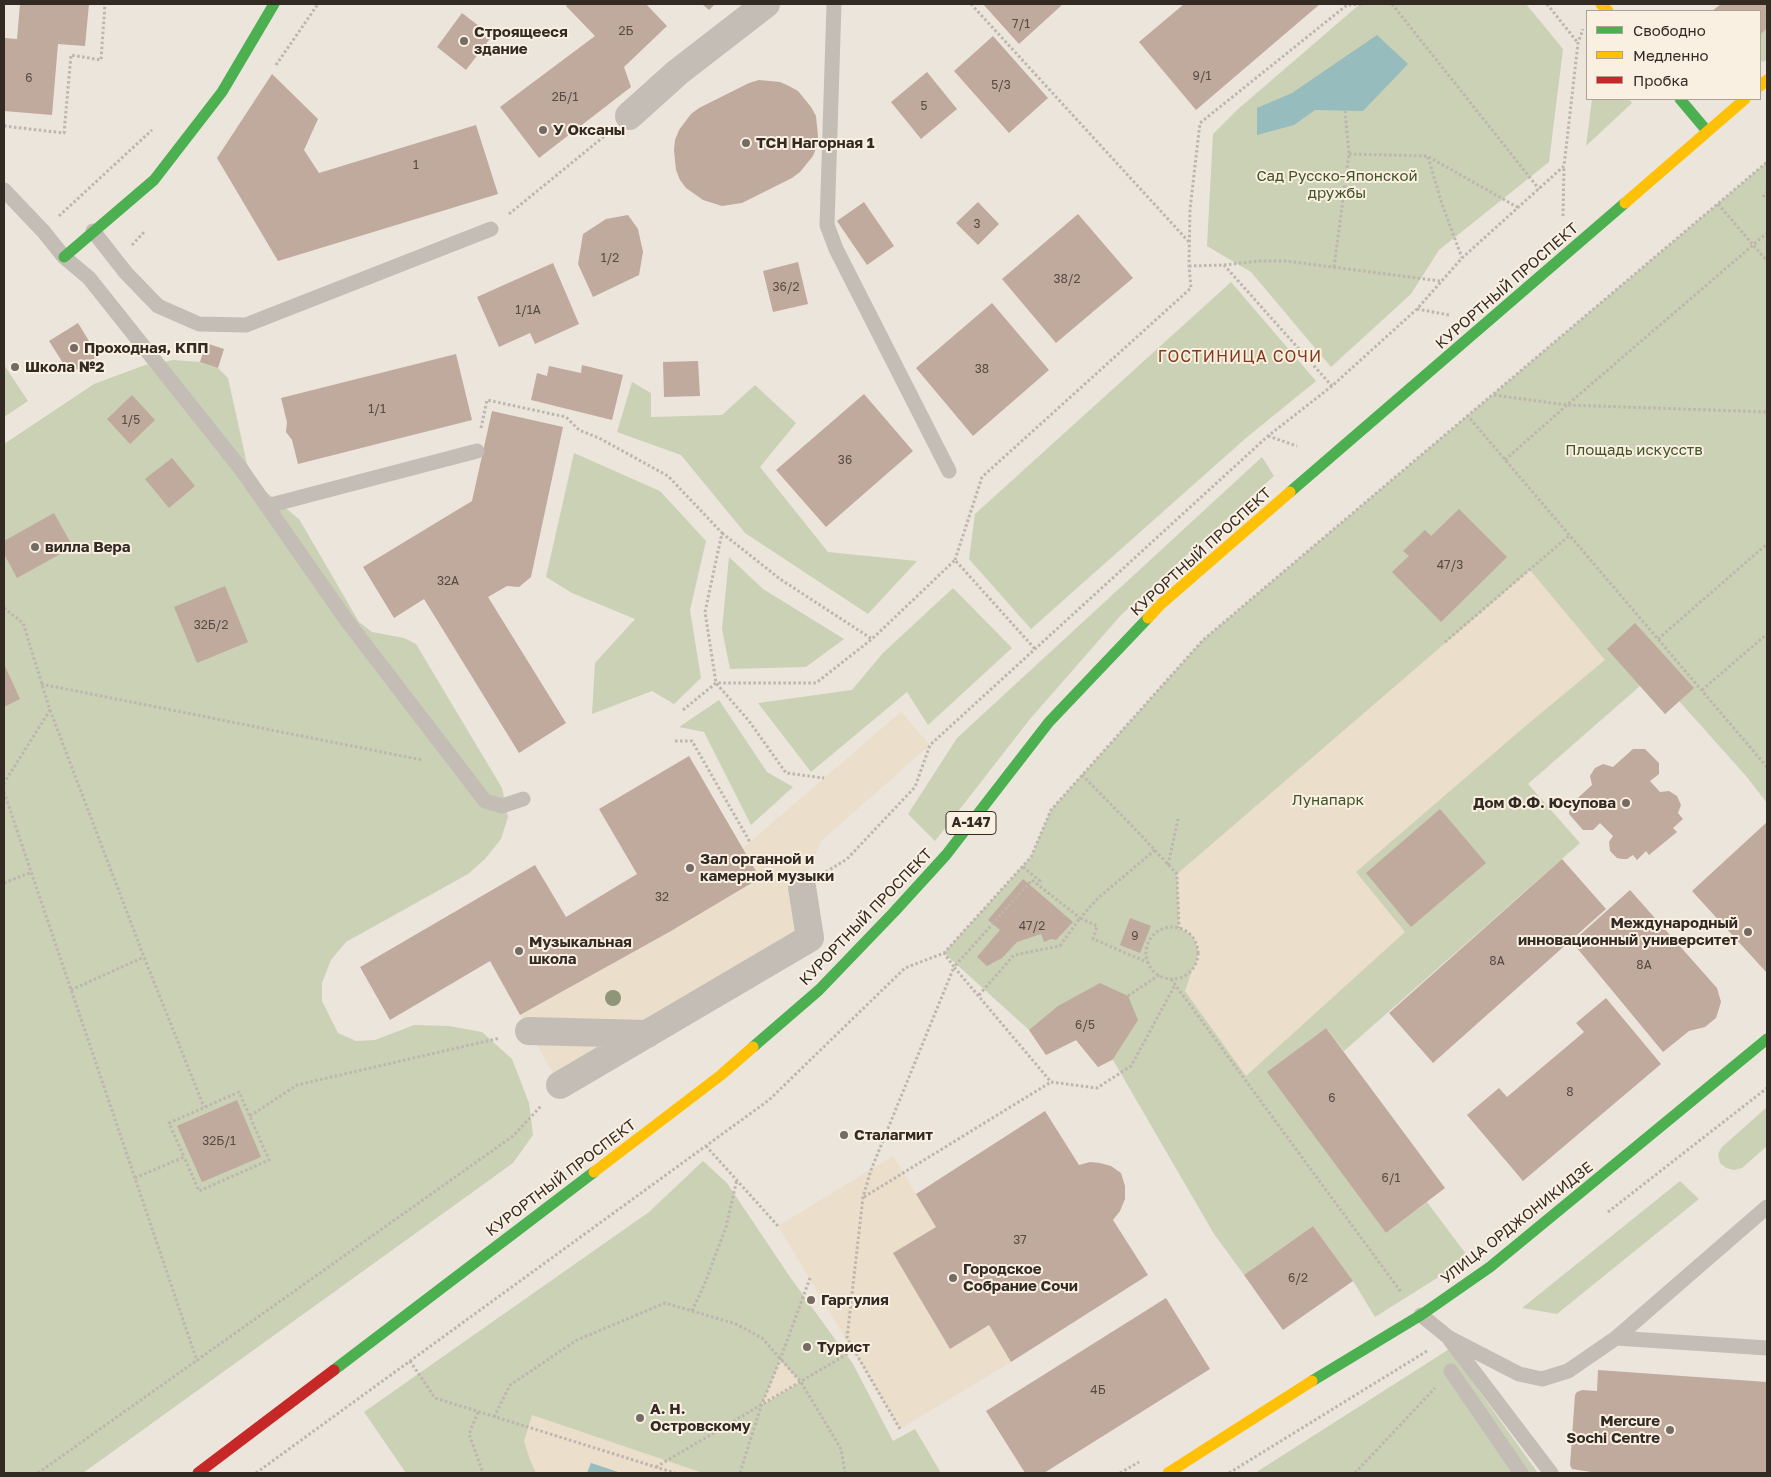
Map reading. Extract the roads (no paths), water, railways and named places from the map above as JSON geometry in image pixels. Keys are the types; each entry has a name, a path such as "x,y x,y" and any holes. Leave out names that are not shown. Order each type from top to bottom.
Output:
{"main road":[{"path":"64,257 154,180 222,92 274,4"},
{"path":"1681,100 1707,131"},
{"name":"КУРОРТНЫЙ ПРОСПЕКТ","path":"198,1473 721,1075 819,990 946,855 1049,722 1160,604 1744,100"},
{"name":"УЛИЦА ОРДЖОНИКИДЗЕ","path":"1168,1473 1297,1390 1421,1315 1490,1267 1767,1039"}],"street":[{"path":"619,124 678,72 766,4"},
{"path":"560,1085 810,938 802,887"},
{"path":"529,1031 647,1034"}],"lane":[{"path":"834,4 827,226 836,249 949,471"},
{"path":"4,190 43,231 64,257 89,278 241,469 347,621 485,801 502,806 523,800"},
{"path":"93,231 126,273 158,306 199,324 246,326 491,229"},
{"path":"267,506 477,450"},
{"path":"1421,1315 1448,1337 1519,1374 1542,1379 1568,1371 1616,1338 1767,1206"},
{"path":"1448,1337 1551,1473"},
{"path":"1616,1338 1767,1348"},
{"path":"1451,1371 1521,1473"}],"water":[{"path":"1377,35 1408,64 1363,111 1315,110 1294,125 1257,135 1257,108 1292,93"},
{"path":"591,1463 621,1473 587,1473"}],"place":[{"name":"Строящееся здание","path":"464,41"},
{"name":"У Оксаны","path":"543,130"},
{"name":"ТСН Нагорная 1","path":"746,143"},
{"name":"Проходная, КПП","path":"74,348"},
{"name":"Школа №2","path":"15,367"},
{"name":"вилла Вера","path":"35,547"},
{"name":"Дом Ф.Ф. Юсупова","path":"1626,803"},
{"name":"Зал органной и камерной музыки","path":"690,868"},
{"name":"Международный инновационный университет","path":"1748,932"},
{"name":"Музыкальная школа","path":"519,951"},
{"name":"Сталагмит","path":"844,1135"},
{"name":"Городское Собрание Сочи","path":"953,1278"},
{"name":"Гаргулия","path":"811,1300"},
{"name":"Турист","path":"807,1347"},
{"name":"А. Н. Островскому","path":"640,1418"},
{"name":"Mercure Sochi Centre","path":"1670,1430"}],"district":[{"name":"ГОСТИНИЦА СОЧИ","path":"1240,357"}],"park label":[{"name":"Сад Русско-Японской дружбы","path":"1337,184"},
{"name":"Площадь искусств","path":"1634,450"},
{"name":"Лунапарк","path":"1328,800"}]}
